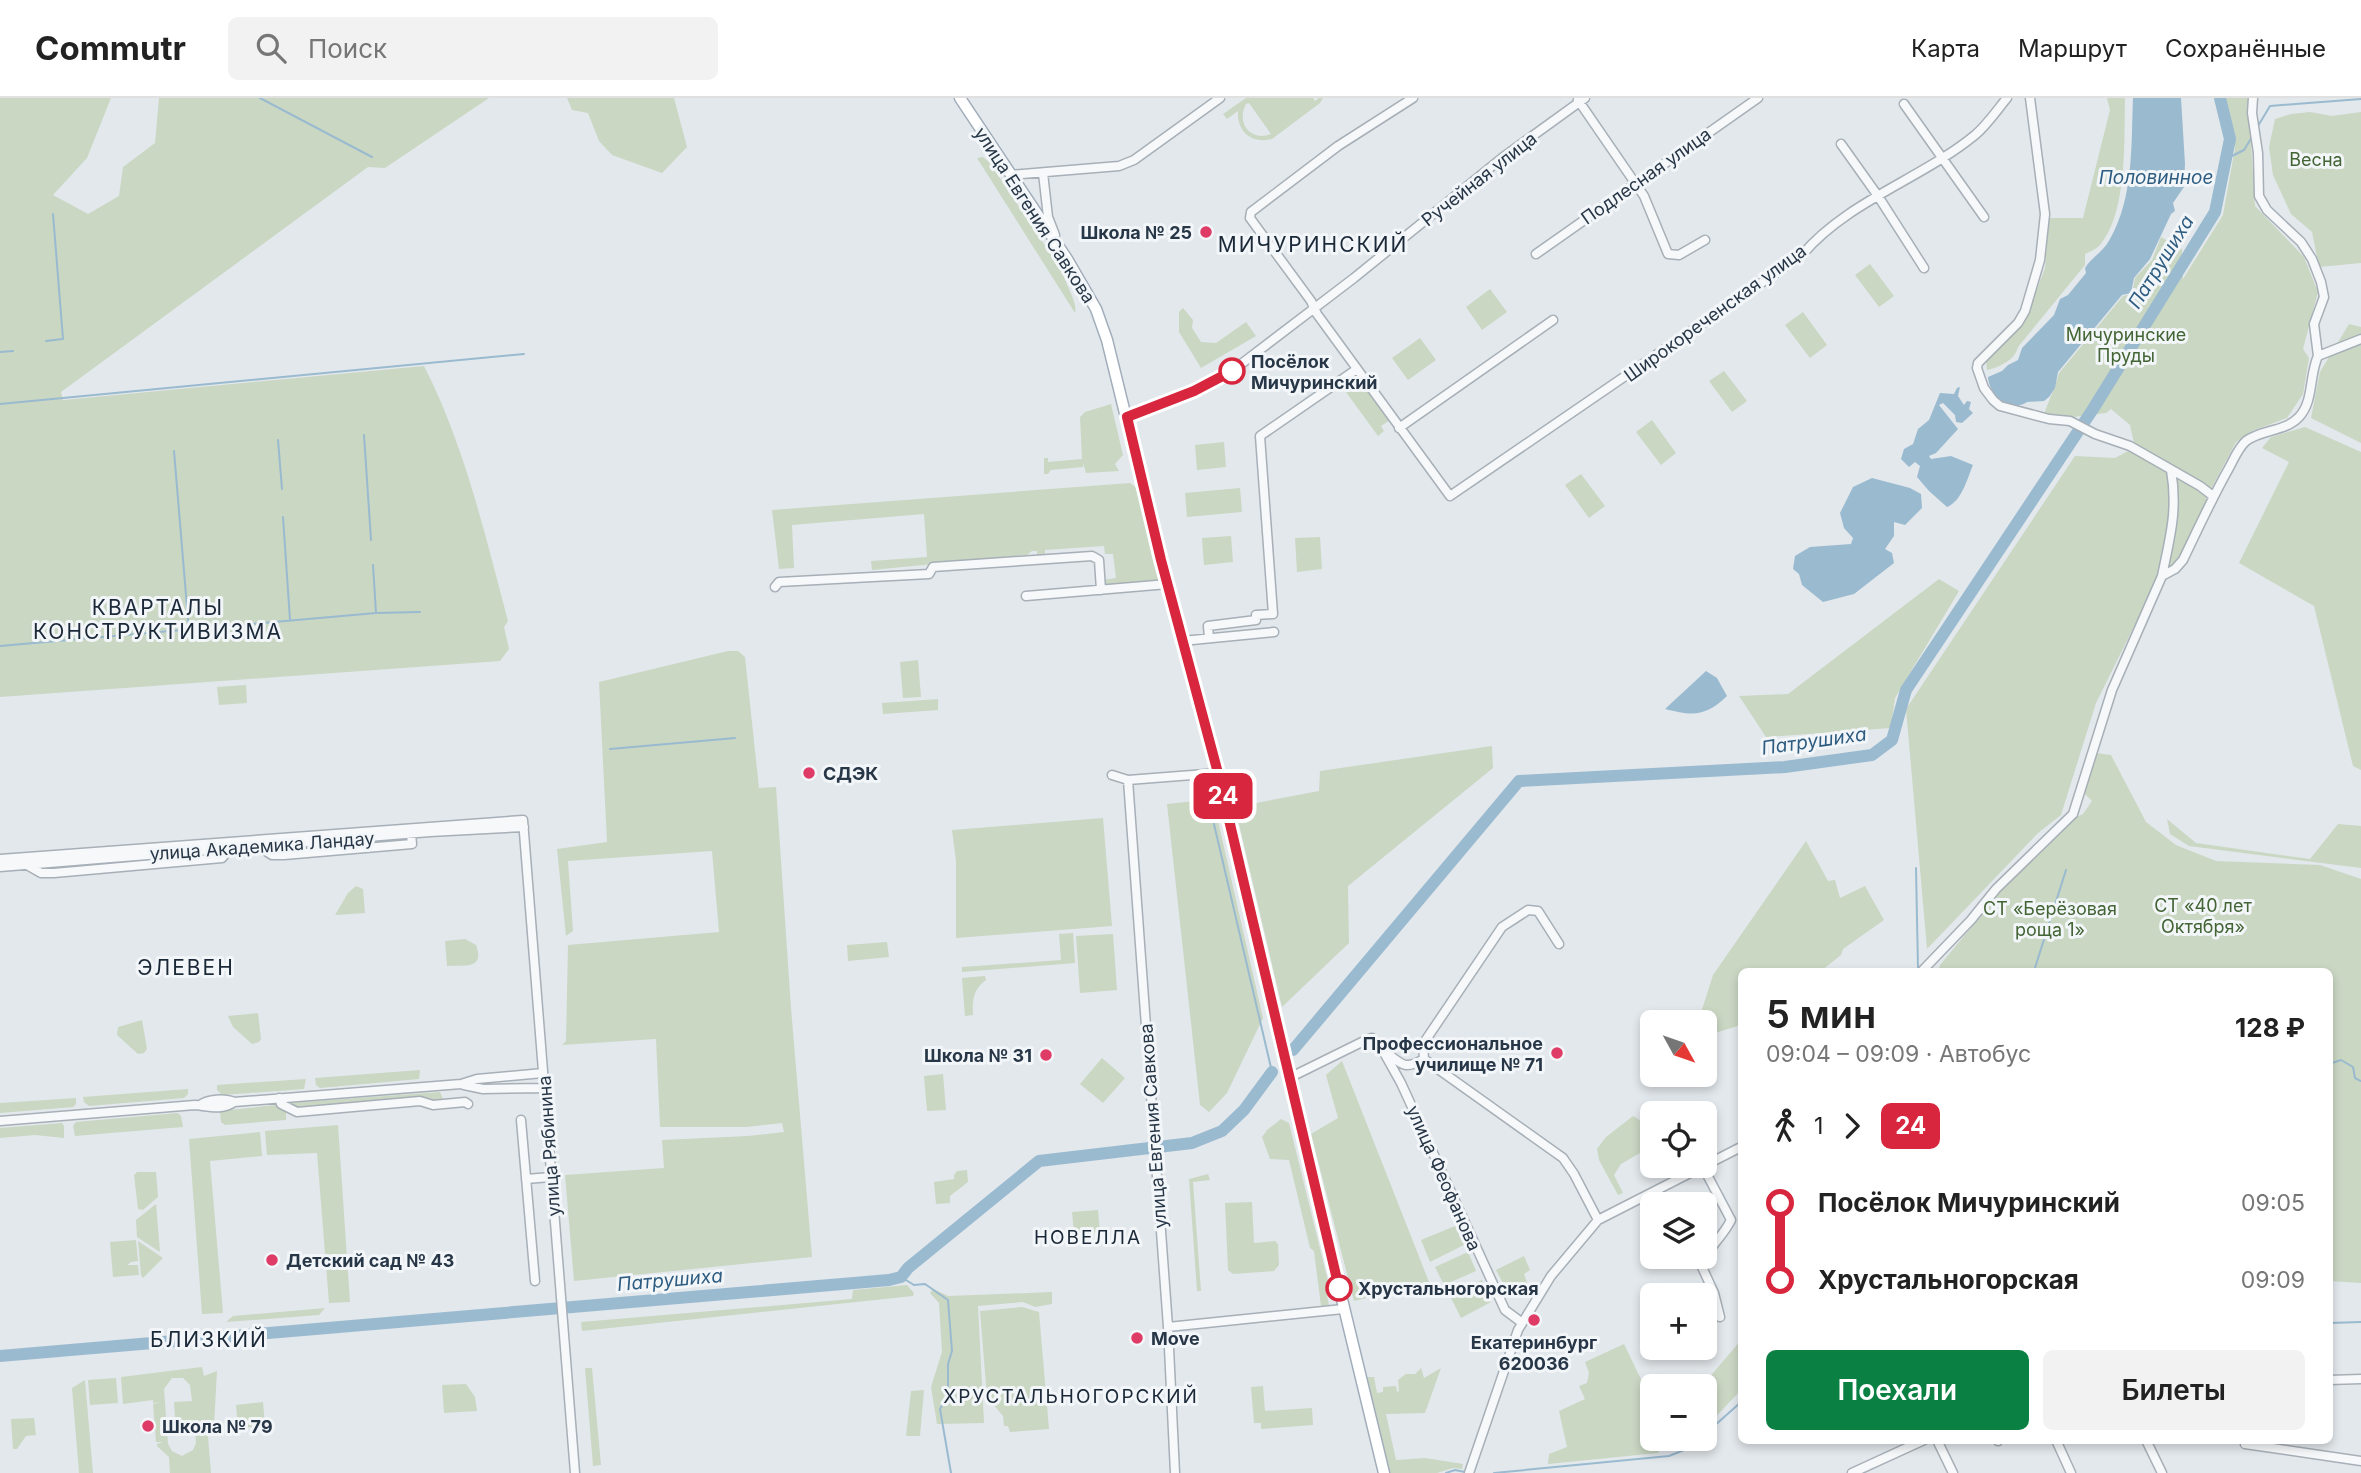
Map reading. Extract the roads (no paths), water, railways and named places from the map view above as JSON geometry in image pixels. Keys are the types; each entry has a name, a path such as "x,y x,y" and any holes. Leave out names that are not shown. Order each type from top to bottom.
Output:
{"main road":[{"name":"улица Евгения Савкова","path":"960,98 1067,260 1098,315 1127,417 1182,641 1218,773 1383,1472"}],"street":[{"path":"1010,175 1119,166 1134,160 1220,98"},
{"path":"1413,98 1338,146 1251,212 1250,218 1399,428 1553,320"},
{"name":"Подлесная улица","path":"1536,254 1758,98"},
{"name":"Широкореченская улица","path":"1399,428 1450,496 1802,255 1815,240 1878,195 1976,134 2007,98"},
{"path":"2030,98 2045,214 2040,260 2025,312 2018,323 1978,363 1977,368 1984,388 2000,406 2074,423 2130,446 2213,496"},
{"path":"2162,576 2175,569 2183,560 2213,496 2243,444 2256,434 2288,425 2300,416 2310,395 2312,369 2318,356 2314,324 2324,297 2321,282 2312,258 2301,242 2267,210 2259,196 2253,98"},
{"path":"1580,99 1644,196 1668,254 1679,256 1704,240"},
{"name":"Ручейная улица","path":"1127,417 1221,378 1314,310 1502,158 1580,99"},
{"path":"1904,104 1984,217"},
{"path":"1841,144 1878,195 1924,268"},
{"path":"1043,173 1048,218 1067,260"},
{"path":"2318,356 2361,339"},
{"path":"1209,638 1209,626 1256,620 1256,615 1273,614 1260,436 1357,369"},
{"path":"1925,968 1971,920 1996,889 2073,814 2112,690 2162,576 2175,512 2171,470"},
{"path":"775,587 779,582 929,574 933,567 1092,556 1099,560 1101,590"},
{"path":"1026,596 1168,584"},
{"path":"1182,641 1274,632"},
{"path":"1112,775 1128,779 1218,773"},
{"name":"улица Евгения Савкова","path":"1128,779 1168,1327 1175,1473"},
{"name":"улица Академика Ландау","path":"0,866 523,823"},
{"name":"улица Академика Ландау","path":"0,866 523,823"},
{"name":"улица Рябинина","path":"523,823 575,1473"},
{"path":"1424,1059 1423,1044 1502,927 1528,910 1538,911 1559,944"},
{"name":"улица Феофанова","path":"1289,1080 1372,1038 1382,1049 1401,1083 1505,1310 1521,1322"},
{"path":"1382,1049 1403,1066 1413,1065 1424,1059"},
{"path":"1424,1059 1563,1158 1598,1220"},
{"path":"0,1121 200,1105 228,1099 234,1102 461,1084 477,1079 543,1073"},
{"path":"461,1084 483,1089 544,1088"},
{"path":"446,1085 448,1103"},
{"path":"279,1098 281,1104 297,1112 420,1101 429,1105 468,1104"},
{"path":"522,1120 535,1281"},
{"path":"1717,1160 1738,1149"},
{"path":"526,1179 551,1177"},
{"path":"1469,1473 1521,1322 1551,1276 1598,1220 1681,1178"},
{"path":"1709,1178 1731,1220 1726,1231 1712,1243 1702,1267 1714,1293 1720,1317"},
{"path":"1168,1327 1343,1309"},
{"path":"2333,1380 2361,1379"},
{"path":"1856,1472 1916,1444"},
{"path":"1939,1444 1953,1473"},
{"path":"2058,1444 2071,1473"},
{"path":"2148,1444 2162,1473"},
{"path":"2245,1444 2361,1461"}],"water":[{"name":"Половинное","path":"2133,98 2181,98 2184,187 2173,203 2175,211 2171,214 2150,259 2134,278 2131,293 2122,295 2058,372 2055,388 2049,397 2044,401 2014,406 2007,404 1996,396 1988,377 2018,360 2022,348 2054,315 2060,299 2068,295 2086,273 2085,268 2107,243 2118,223 2130,170"},
{"path":"1960,387 1958,396 1964,405 1967,401 1971,402 1969,409 1973,413 1962,423 1956,422 1955,415 1943,403 1939,405 1958,429 1936,453 1929,456 1931,459 1951,456 1973,465 1957,500 1947,507 1917,477 1920,466 1915,462 1909,467 1901,459 1904,449 1913,444 1918,429 1929,420 1940,393 1954,394"},
{"path":"1872,478 1910,488 1921,494 1922,508 1905,525 1894,522 1894,536 1885,549 1892,553 1894,563 1854,594 1823,602 1802,585 1799,574 1793,569 1795,556 1810,547 1851,544 1853,538 1844,528 1840,513 1853,487"},
{"path":"1706,671 1717,678 1727,696 1712,708 1698,713 1665,709"}],"waterway":[{"path":"260,98 372,157"},
{"name":"Патрушиха","path":"1293,1050 1519,781 1785,767 1872,755 1892,740 1906,690 2093,409 2215,212 2230,139 2220,98"},
{"path":"2258,126 2270,106 2361,99"},
{"path":"2226,159 2244,150 2252,137"},
{"path":"46,341 63,339 53,214"},
{"path":"0,352 13,351"},
{"path":"0,404 524,354"},
{"path":"364,435 371,540"},
{"path":"278,440 282,489"},
{"path":"174,451 189,631"},
{"path":"283,517 290,620"},
{"path":"373,565 376,613"},
{"path":"0,646 376,613 420,612"},
{"path":"610,749 735,738"},
{"path":"1210,807 1272,1072"},
{"path":"1916,868 1918,968"},
{"path":"2035,968 2066,870"},
{"path":"2333,1063 2341,1060 2353,1067 2355,1078 2361,1081"},
{"name":"Патрушиха","path":"0,1356 889,1280 901,1277 908,1268 1039,1161 1192,1143 1222,1131 1244,1110 1272,1072"},
{"path":"901,1277 914,1285 925,1284 948,1300 952,1351 948,1364 948,1395 940,1409 951,1473"},
{"path":"2333,1323 2361,1322"},
{"path":"1717,1423 1738,1405"},
{"path":"1494,1473 1669,1456 1682,1451"},
{"path":"1446,1473 1455,1470 1465,1472"}],"place":[{"name":"Школа № 25","path":"1206,232"},
{"name":"Посёлок Мичуринский","path":"1232,371"},
{"name":"СДЭК","path":"809,773"},
{"name":"Профессиональное училище № 71","path":"1557,1053"},
{"name":"Школа № 31","path":"1046,1055"},
{"name":"Детский сад № 43","path":"272,1260"},
{"name":"Хрустальногорская","path":"1339,1288"},
{"name":"Екатеринбург 620036","path":"1534,1320"},
{"name":"Move","path":"1137,1338"},
{"name":"Школа № 79","path":"148,1426"}],"district":[{"name":"МИЧУРИНСКИЙ","path":"1313,244"},
{"name":"КВАРТАЛЫ КОНСТРУКТИВИЗМА","path":"158,619"},
{"name":"ЭЛЕВЕН","path":"186,967"},
{"name":"НОВЕЛЛА","path":"1088,1237"},
{"name":"БЛИЗКИЙ","path":"209,1339"},
{"name":"ХРУСТАЛЬНОГОРСКИЙ","path":"1071,1396"}],"park label":[{"name":"Весна","path":"2316,159"},
{"name":"Мичуринские Пруды","path":"2126,344"},
{"name":"СТ «40 лет Октября»","path":"2203,915"},
{"name":"СТ «Берёзовая роща 1»","path":"2050,918"}]}
